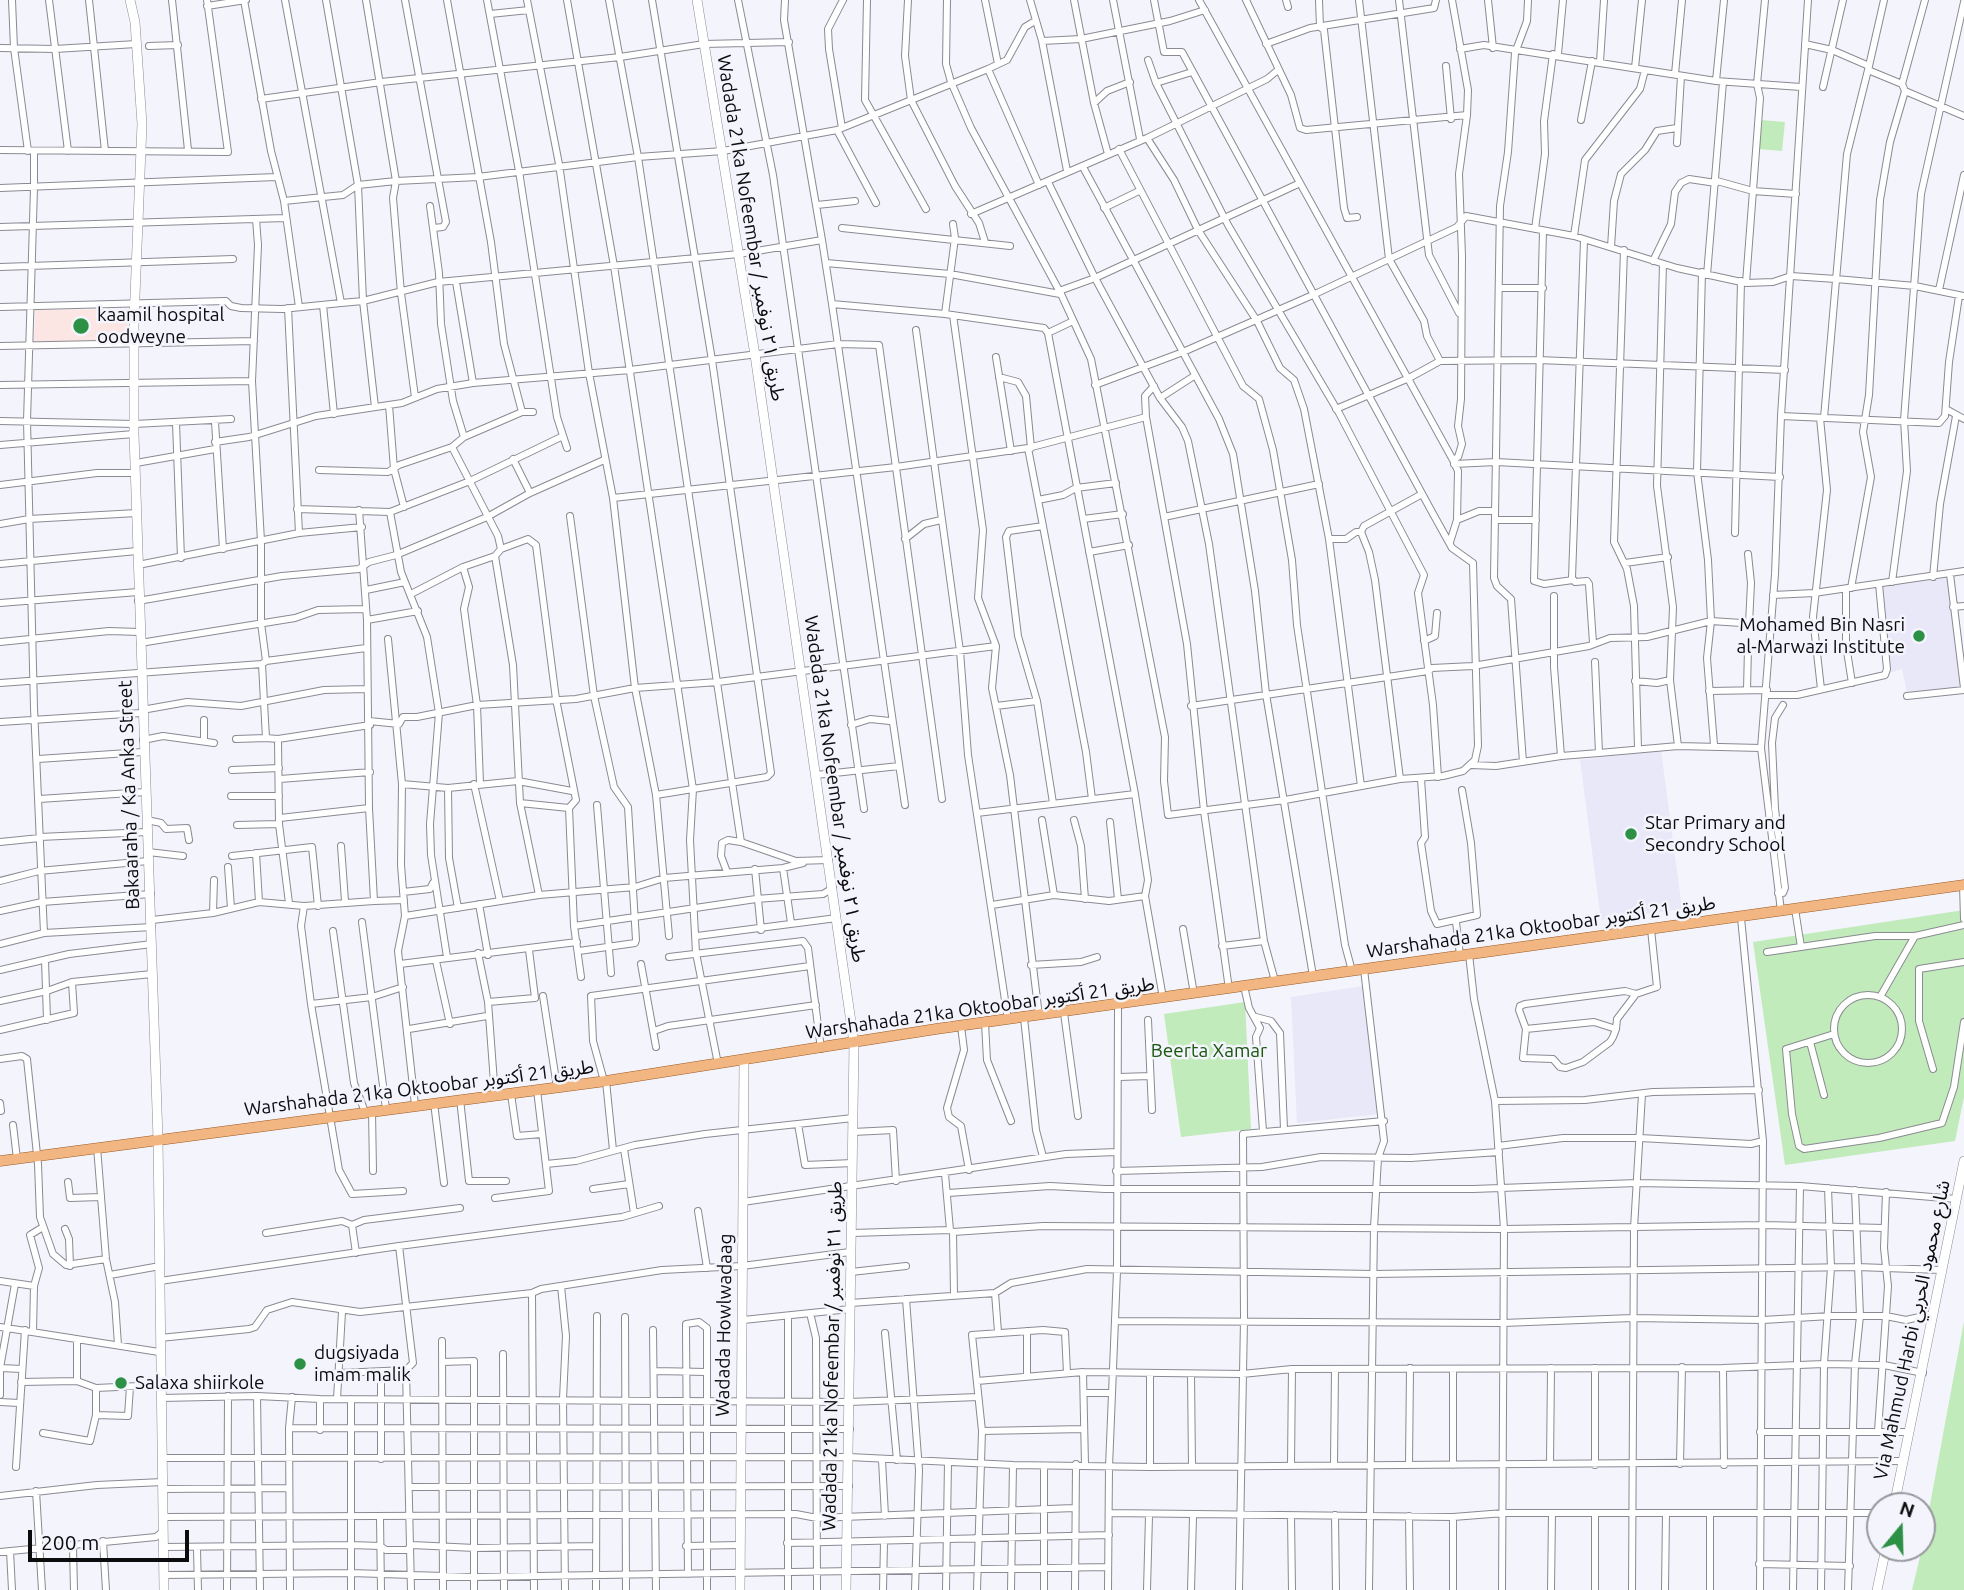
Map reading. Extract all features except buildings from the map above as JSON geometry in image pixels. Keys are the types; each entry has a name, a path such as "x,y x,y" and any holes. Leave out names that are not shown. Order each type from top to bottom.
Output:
{"main road":[{"name":"Warshahada 21ka Oktoobar طريق 21 أكتوبر","path":"0,1161 605,1081 961,1026 1964,885"}],"street":[{"path":"12,0 14,48 34,186 27,442 34,720 38,759 39,871 44,933"},
{"path":"50,0 68,151"},
{"path":"89,0 105,150"},
{"name":"Bakaaraha / Ka Anka Street","path":"130,0 142,124 134,303 134,429 158,1139 164,1590"},
{"path":"172,0 188,150"},
{"path":"0,150 188,150 223,153 229,150 207,3 245,0 276,177 284,201 299,307"},
{"path":"285,0 341,303"},
{"path":"326,0 358,185 363,301 375,407"},
{"path":"366,0 396,181 393,198 401,293 415,397"},
{"path":"405,0 422,78 446,222 443,227 433,228"},
{"path":"447,0 512,382 522,412"},
{"path":"487,0 536,272 561,437 567,448"},
{"path":"527,0 559,164 589,373 613,498 635,688 656,795 669,936"},
{"path":"568,0 614,266 675,685 693,789 691,875 696,953 718,1064"},
{"path":"609,0 656,261 741,842"},
{"path":"652,0 712,360 771,773 767,777 656,795"},
{"name":"Wadada 21ka Nofeembar / طريق ٢١ نوفمبر","path":"697,0 755,355 854,1043 854,1185 850,1252 849,1486 845,1590"},
{"path":"738,0 767,144 783,245 844,664 856,773 864,809"},
{"path":"785,0 784,20 827,263 890,721 905,805"},
{"path":"843,0 828,29 840,129 876,203"},
{"path":"867,0 864,96 926,209"},
{"path":"908,0 905,56 911,100 971,214 979,223 985,242"},
{"path":"947,0 946,64 951,82 971,128 1060,293 1091,359 1166,737 1164,781 1168,815 1285,800 1400,779 1438,777 1463,771 1471,765 1478,746 1473,666 1473,563 1457,554 1422,494 1212,105 1180,51 1164,52 1154,0"},
{"path":"985,0 998,64"},
{"path":"1030,0 1042,41 1067,171"},
{"path":"1074,0 1094,103 1108,154"},
{"path":"1112,0 1144,138 1174,180 1198,230 1280,368 1294,380 1304,409 1329,539 1360,786"},
{"path":"1199,0 1458,471 1457,520 1450,542"},
{"path":"1246,0 1291,94 1300,128 1374,125 1439,115 1451,119 1467,115"},
{"path":"1320,0 1320,27 1324,30 1344,208 1347,218 1357,217"},
{"path":"1359,0 1389,259 1423,321 1427,336 1440,360"},
{"path":"1399,0 1427,242 1433,265 1459,313"},
{"path":"1266,44 1320,27 1434,8 1436,0"},
{"path":"1452,0 1468,90 1459,174 1461,399 1458,426 1462,444 1458,457 1453,462"},
{"path":"1488,0 1493,48"},
{"path":"1523,762 1511,599 1497,586 1494,578 1499,221 1516,51 1527,21 1528,0"},
{"path":"1535,229 1545,154 1544,121 1563,0"},
{"path":"1581,120 1596,62 1604,0"},
{"path":"1635,68 1642,0"},
{"path":"1677,143 1682,0"},
{"path":"1714,745 1707,641 1711,621 1708,560 1697,472 1698,367 1704,274 1717,182 1724,0"},
{"path":"1735,533 1743,282 1754,191 1760,98 1757,84 1765,0"},
{"path":"1781,911 1761,748 1772,625 1781,416 1808,0"},
{"path":"1823,87 1843,0"},
{"path":"1821,689 1814,642 1814,593 1827,490 1822,418 1847,154 1884,0"},
{"path":"1852,683 1846,645 1848,588 1871,477 1871,464 1863,444 1880,200 1890,142 1925,0"},
{"path":"1892,582 1907,471 1904,420 1921,194 1964,2"},
{"path":"491,14 530,10"},
{"path":"1042,41 1081,39 1205,10"},
{"path":"284,201 351,192 358,185 396,181 439,181 519,172 559,164 723,151 840,129 1007,60 1025,27 1035,21"},
{"path":"261,99 381,82 620,57 704,44 789,42"},
{"path":"0,48 55,50 136,44"},
{"path":"1805,44 1832,50 1964,116"},
{"path":"149,46 178,45"},
{"path":"1460,49 1483,45 1719,81 1801,87"},
{"path":"1148,60 1156,83 1226,217 1336,409 1424,575 1418,593 1433,705 1438,777"},
{"path":"1446,66 1451,119"},
{"path":"988,69 1039,185"},
{"path":"971,214 1048,182 1067,171 1083,167 1177,123 1278,70"},
{"path":"1574,236 1585,160 1640,89 1645,70"},
{"path":"1156,83 1192,72"},
{"path":"1094,103 1107,91 1130,82"},
{"path":"1611,247 1614,201 1621,174 1645,150 1657,131 1676,128"},
{"path":"1119,149 1243,386 1259,399 1273,450 1345,945 1352,971"},
{"path":"1083,167 1184,352 1194,376 1219,419 1233,454 1266,694 1313,976"},
{"path":"1939,290 1952,243 1964,175"},
{"path":"0,188 276,177"},
{"path":"1653,261 1671,224 1675,192 1681,183 1689,179 1717,182 1754,191 1796,194"},
{"path":"1048,182 1144,369 1160,398 1186,433 1202,507 1218,605 1228,700 1246,805 1264,941 1275,981"},
{"path":"827,263 950,274 1060,293 1298,184"},
{"path":"1104,208 1139,191"},
{"path":"817,205 855,201"},
{"path":"430,206 451,389 464,437"},
{"path":"1095,385 1144,369 1315,294 1459,226 1466,216 1574,236 1663,264 1743,282 1773,282 1791,276 1915,286 1961,296 1949,362 1946,410 1939,423 1781,416"},
{"path":"0,227 285,218"},
{"path":"256,219 258,245 252,381 261,541 266,738"},
{"path":"953,224 955,238 950,274 949,314 983,530 978,598 996,646 992,681 1013,807 1039,1016"},
{"path":"842,228 1010,246"},
{"path":"1543,231 1534,581 1544,584 1587,581 1593,643"},
{"path":"0,307 226,301 231,306 288,308 363,301 438,282 739,254 822,240"},
{"path":"1573,580 1584,240"},
{"path":"1624,250 1614,469 1614,542 1616,553 1625,563 1634,606 1638,748"},
{"path":"0,267 233,259"},
{"path":"1663,264 1656,469 1674,628 1670,680 1678,746"},
{"path":"456,282 472,383"},
{"path":"1500,288 1543,288"},
{"path":"832,304 949,314 1040,326 1048,332 1066,439 1135,794 1148,880 1145,896 1163,999"},
{"path":"323,305 334,414"},
{"path":"288,308 299,533"},
{"path":"1048,332 1073,321"},
{"path":"916,330 960,651 967,743 1008,1020"},
{"path":"0,346 254,341"},
{"path":"0,485 136,468 294,422 389,405 437,389 451,389 472,383 512,382 630,370 838,344 879,345 942,799"},
{"path":"996,357 1011,451"},
{"path":"1336,409 1409,378 1440,360 1538,360 1785,370"},
{"path":"1160,398 1194,376"},
{"path":"999,377 1018,382 1026,396 1038,499 1086,752 1092,799"},
{"path":"0,385 252,381"},
{"path":"1154,386 1145,396 1146,418 1187,644 1191,706 1229,989"},
{"path":"389,405 394,468 404,507"},
{"path":"1933,577 1939,514 1960,417 1946,410"},
{"path":"319,470 388,472 452,447 464,437 522,412 533,411"},
{"path":"613,498 896,467 1011,451 1146,418"},
{"path":"0,444 231,419"},
{"path":"0,421 134,429"},
{"path":"215,422 223,549"},
{"path":"176,423 181,558"},
{"path":"297,509 390,512 470,481 561,437"},
{"path":"452,447 501,549"},
{"path":"513,458 530,494"},
{"path":"0,603 138,596 359,569 487,517 604,460"},
{"path":"1453,462 1656,469 1780,477"},
{"path":"1038,499 1063,495 1076,488 1116,484"},
{"path":"1164,517 1319,484"},
{"path":"1329,539 1346,539 1361,532 1364,526 1422,494"},
{"path":"359,510 366,590 369,808 374,901"},
{"path":"1457,520 1479,511 1495,511"},
{"path":"390,512 396,555 427,637 439,713 430,824 433,883 447,957"},
{"path":"0,524 29,519 137,513"},
{"path":"1083,519 1123,514"},
{"path":"570,516 594,696 614,787 628,807 635,887 635,943 579,951"},
{"path":"905,539 924,524 941,520"},
{"path":"1495,520 1536,520"},
{"path":"1043,526 1009,531 1006,534 1018,636 1037,701 1054,803"},
{"path":"138,565 299,533 362,527"},
{"path":"1361,532 1372,567 1400,779"},
{"path":"411,593 463,567 495,556 501,549 528,539 536,545 556,699 576,802 569,808 520,803"},
{"path":"1088,552 1129,545"},
{"path":"0,564 137,551"},
{"path":"1748,554 1751,583 1749,624"},
{"path":"495,556 513,665 520,803 539,895"},
{"path":"1625,563 1668,557"},
{"path":"463,567 469,587 464,609 477,705 477,784 500,901"},
{"path":"1773,595 1814,593 1964,571"},
{"path":"1907,696 1964,689 1950,574"},
{"path":"366,590 405,582"},
{"path":"1709,691 1747,690 1797,695 1885,675 1887,669 1879,584"},
{"path":"1554,596 1554,652 1561,756"},
{"path":"1953,607 1964,606"},
{"path":"140,643 261,623 318,610 365,609"},
{"path":"367,620 418,611"},
{"path":"1423,641 1435,636 1437,613"},
{"path":"1191,706 1428,671 1432,668 1473,666 1589,646 1593,643 1635,638 1711,621 1772,625"},
{"path":"0,642 139,632"},
{"path":"388,639 399,724 402,784 405,916 398,951 409,1028 415,1105"},
{"path":"399,724 403,717 477,705 594,696 635,688 718,682 996,646"},
{"path":"1747,690 1748,647"},
{"path":"0,682 264,662 366,648"},
{"path":"1595,662 1599,753"},
{"path":"1636,681 1657,683 1670,680"},
{"path":"0,722 142,711 187,702 241,706 324,690 367,689"},
{"path":"996,706 1037,701"},
{"path":"1778,893 1783,893 1785,888 1775,809 1772,743 1775,718 1783,705"},
{"path":"851,725 870,719 890,721"},
{"path":"204,720 204,741"},
{"path":"236,739 278,739 369,723 399,724"},
{"path":"143,740 163,736 214,743"},
{"path":"278,739 279,821 285,851 289,903"},
{"path":"1471,765 1496,766 1638,748 1714,745 1761,748"},
{"path":"38,759 143,752"},
{"path":"816,775 856,773 899,766"},
{"path":"232,770 279,768"},
{"path":"280,779 370,772"},
{"path":"1420,779 1425,837 1421,843 1431,911 1437,924 1477,915 1471,843 1462,790"},
{"path":"402,784 448,789 518,781 572,791"},
{"path":"448,789 446,829 458,908"},
{"path":"39,799 146,792"},
{"path":"978,813 1135,794"},
{"path":"231,796 279,796"},
{"path":"597,806 611,973"},
{"path":"237,825 369,808"},
{"path":"569,808 574,926 581,977"},
{"path":"147,820 161,823 166,829 185,827 189,830 189,840"},
{"path":"1042,820 1054,895"},
{"path":"1074,820 1081,846 1084,900"},
{"path":"1110,821 1118,899"},
{"path":"0,842 147,832"},
{"path":"727,872 721,856 722,843 728,839 805,862"},
{"path":"341,846 345,901"},
{"path":"232,856 313,847 318,906"},
{"path":"256,853 258,902"},
{"path":"0,880 39,871 148,857 183,856"},
{"path":"405,916 539,895 635,887 664,878 783,868 805,862 829,860"},
{"path":"228,867 231,908"},
{"path":"783,868 791,923"},
{"path":"755,869 761,930"},
{"path":"213,914 214,880"},
{"path":"0,944 44,933 152,923 213,914 258,902 318,906 345,901 374,901 430,889 433,883"},
{"path":"1964,885 1964,919"},
{"path":"574,926 606,919 756,899 823,894 833,888"},
{"path":"0,911 42,901 150,894"},
{"path":"992,905 1054,895 1084,900 1145,896"},
{"path":"479,904 488,955"},
{"path":"303,906 301,926 311,1004 339,1170 352,1194 403,1191"},
{"path":"1795,909 1801,947"},
{"path":"697,936 761,930 791,923 837,918"},
{"path":"1741,918 1763,1141 1763,1320 1758,1514 1760,1590"},
{"path":"362,922 387,1109"},
{"path":"1455,922 1465,954 1495,1101 1503,1188 1502,1590"},
{"path":"1767,952 1875,936 1915,936 1964,925"},
{"path":"1183,929 1194,994"},
{"path":"1636,994 1618,1019 1610,1042 1592,1057 1566,1068 1560,1067 1553,1059 1524,1058 1526,1029 1520,1006 1625,991 1636,994 1657,987 1651,929"},
{"path":"333,931 354,1083 369,1112 373,1171"},
{"path":"1880,997 1915,936"},
{"path":"669,957 798,940 808,948 821,1049"},
{"path":"1222,946 1264,941"},
{"path":"400,964 478,953 488,955 529,950 541,944 577,942"},
{"path":"0,970 45,960 152,944"},
{"path":"488,1002 535,998 529,950"},
{"path":"478,953 488,1002 495,1096"},
{"path":"1031,965 1081,962 1097,957"},
{"path":"45,960 47,1020"},
{"path":"436,961 450,1024"},
{"path":"1933,1069 1919,1021 1919,969 1964,962"},
{"path":"641,964 656,1047"},
{"path":"614,1150 605,1081 593,1041 590,996 810,966"},
{"path":"1364,969 1384,1121 1384,1149 1378,1158 1374,1228 1375,1323 1369,1590"},
{"path":"0,1001 47,991 72,982 152,974"},
{"path":"0,1030 75,1012 72,982"},
{"path":"1244,986 1259,1028 1256,1037 1264,1131"},
{"path":"311,1004 372,997 403,987"},
{"path":"1868,995 1880,997 1897,1011 1901,1022 1901,1040 1896,1048 1874,1063 1848,1057 1841,1051 1834,1034 1834,1022 1846,1002 1868,995"},
{"path":"543,996 557,1087"},
{"path":"654,1031 816,1005"},
{"path":"1108,1590 1109,1466 1117,1270 1115,1189 1119,1077 1118,1006"},
{"path":"1064,1013 1078,1115"},
{"path":"409,1028 450,1024 487,1016"},
{"path":"1256,1017 1271,1021 1280,1034 1284,1129"},
{"path":"1024,1018 1035,1130 1042,1157"},
{"path":"1148,1020 1152,1110"},
{"path":"1901,1022 1919,1021"},
{"path":"1526,1029 1594,1022 1616,1030"},
{"path":"1834,1034 1789,1046 1785,1051 1792,1114 1799,1146 1806,1149 1880,1138 1942,1123 1954,1087 1964,1022"},
{"path":"985,1023 987,1060 1011,1121"},
{"path":"961,1026 964,1050 947,1108 949,1117 961,1126 970,1170"},
{"path":"1810,1042 1824,1095"},
{"path":"0,1059 22,1056 27,1059 37,1157 38,1198 43,1227 54,1258 70,1266 106,1259"},
{"name":"Wadada Howlwadaag","path":"740,1590 744,1060"},
{"path":"1119,1077 1150,1076"},
{"path":"495,1198 549,1191 537,1090"},
{"path":"1495,1101 1596,1100 1642,1094 1759,1090"},
{"path":"511,1094 517,1136 542,1134"},
{"path":"1632,1590 1632,1318 1642,1094"},
{"path":"460,1099 469,1181 506,1181"},
{"path":"434,1103 444,1183"},
{"path":"546,1164 576,1161 614,1150 705,1134 853,1118"},
{"path":"1239,1590 1244,1320 1241,1166 1243,1134 1384,1121"},
{"path":"798,1124 806,1165 853,1163"},
{"path":"13,1125 17,1159"},
{"path":"853,1132 893,1130 896,1181"},
{"path":"1116,1171 1262,1167 1321,1157 1378,1158 1498,1149 1563,1138 1640,1138 1751,1144 1763,1141"},
{"path":"97,1147 106,1259 118,1345"},
{"path":"624,1149 634,1213"},
{"path":"743,1202 945,1174 1042,1157 1116,1152"},
{"name":"Via Mahmud Harbi شارع محمود الحربي","path":"1896,1492 1923,1373 1964,1161"},
{"path":"945,1174 952,1231 954,1294"},
{"path":"68,1182 72,1199 101,1197"},
{"path":"948,1193 1040,1187 1242,1190 1503,1188 1637,1183 1763,1184 1956,1199"},
{"path":"593,1189 629,1184"},
{"path":"1793,1590 1793,1462 1799,1318 1800,1186"},
{"path":"1821,1590 1826,1325 1830,1316 1831,1268 1828,1188"},
{"path":"1848,1590 1852,1432 1860,1316 1855,1190"},
{"path":"1878,1431 1886,1316 1886,1192"},
{"path":"160,1281 622,1217 659,1206"},
{"path":"266,1233 342,1221 352,1225 364,1220 460,1208"},
{"path":"698,1211 707,1268"},
{"path":"352,1225 356,1253"},
{"path":"852,1233 1043,1226 1504,1229 1764,1225 1884,1228"},
{"path":"33,1331 33,1286 39,1268 30,1234 43,1227"},
{"path":"65,1229 69,1239 70,1266"},
{"path":"340,1373 406,1370 413,1363 399,1246"},
{"path":"160,1338 249,1329 255,1327 267,1310 292,1302 305,1306 322,1305 342,1312 407,1308 532,1293 662,1270 742,1266 850,1252"},
{"path":"110,1275 160,1266"},
{"path":"850,1272 906,1266"},
{"path":"743,1320 788,1317 906,1299 995,1293 1012,1283 1067,1271 1503,1274 1800,1268 1941,1270"},
{"path":"0,1281 33,1286"},
{"path":"0,1395 4,1327 15,1284"},
{"path":"561,1286 566,1336 563,1399 565,1590"},
{"path":"532,1293 531,1458 534,1590"},
{"path":"995,1293 998,1332"},
{"path":"906,1299 917,1460 915,1590"},
{"path":"337,1399 342,1312"},
{"path":"810,1313 816,1329 817,1590"},
{"path":"1115,1321 1503,1323 1632,1318 1763,1320 1830,1316 1886,1316 1906,1320 1933,1314"},
{"path":"596,1590 594,1489 597,1316"},
{"path":"625,1317 626,1590"},
{"path":"788,1317 788,1590"},
{"path":"688,1574 687,1324 699,1322 707,1328 707,1590"},
{"path":"4,1327 159,1352"},
{"path":"16,1467 25,1330"},
{"path":"653,1330 656,1401 656,1590"},
{"path":"1027,1331 1027,1376"},
{"path":"977,1590 982,1431 972,1335 1027,1331 1065,1332 1067,1373"},
{"path":"885,1333 897,1460"},
{"path":"77,1340 78,1381"},
{"path":"442,1341 443,1590"},
{"path":"503,1354 506,1518 504,1590"},
{"path":"442,1362 474,1361 474,1590"},
{"path":"977,1381 1083,1372 1242,1374 1292,1369 1723,1368 1825,1364 1884,1365 1923,1373"},
{"path":"1680,1464 1682,1367"},
{"path":"0,1368 22,1370"},
{"path":"1409,1465 1410,1368"},
{"path":"1550,1464 1551,1368"},
{"path":"1595,1368 1595,1465"},
{"path":"1723,1368 1724,1465"},
{"path":"1291,1465 1292,1369"},
{"path":"1334,1465 1335,1369"},
{"path":"1453,1369 1453,1465"},
{"path":"406,1370 411,1590"},
{"path":"655,1371 706,1372"},
{"path":"381,1372 381,1459"},
{"path":"1083,1372 1085,1465"},
{"path":"1150,1373 1150,1467"},
{"path":"1191,1374 1192,1466"},
{"path":"21,1382 78,1381 96,1388 160,1385"},
{"path":"96,1415 128,1416 130,1387"},
{"path":"43,1433 90,1441 96,1415 96,1388"},
{"path":"1085,1393 1112,1393"},
{"path":"161,1398 228,1395 379,1400 532,1398 892,1402 978,1397"},
{"path":"227,1590 228,1395"},
{"path":"257,1396 260,1590"},
{"path":"290,1590 288,1516 292,1397"},
{"path":"320,1399 320,1430"},
{"path":"351,1399 351,1590"},
{"path":"0,1402 19,1403"},
{"path":"289,1429 849,1429"},
{"path":"982,1431 1084,1429"},
{"path":"1760,1432 1908,1432"},
{"path":"163,1458 410,1460 849,1457 980,1464 1150,1467 1372,1464 1724,1465 1902,1461"},
{"path":"882,1460 884,1516"},
{"path":"946,1590 948,1462"},
{"path":"1075,1590 1076,1464"},
{"path":"1011,1590 1013,1465"},
{"path":"1044,1466 1044,1590"},
{"path":"0,1496 36,1491 163,1485 289,1488"},
{"path":"410,1487 532,1486 594,1489 849,1486"},
{"path":"36,1491 42,1590"},
{"path":"163,1517 533,1518 787,1515 817,1518 1074,1508"},
{"path":"1109,1513 1194,1517 1453,1517 1504,1513 1866,1513"},
{"path":"1551,1590 1552,1513"},
{"path":"1595,1513 1595,1590"},
{"path":"1710,1513 1710,1590"},
{"path":"1665,1590 1666,1514"},
{"path":"1335,1515 1336,1590"},
{"path":"1147,1590 1149,1516"},
{"path":"1291,1516 1292,1590"},
{"path":"1409,1516 1410,1590"},
{"path":"1191,1590 1194,1517"},
{"path":"1453,1517 1453,1590"},
{"path":"380,1518 381,1590"},
{"path":"0,1552 156,1537 163,1530"},
{"path":"787,1543 1109,1535"},
{"path":"103,1541 106,1590"},
{"path":"883,1590 884,1542"},
{"path":"163,1547 197,1549 227,1546 351,1545 407,1550 412,1545 475,1548 596,1546"},
{"path":"687,1546 740,1545"},
{"path":"74,1546 74,1590"},
{"path":"197,1549 198,1590"},
{"path":"10,1551 12,1590"},
{"path":"1877,1590 1883,1562"},
{"path":"1759,1564 1850,1566"},
{"path":"164,1575 351,1573 474,1577 1108,1567"}],"shaded area":[{"name":"kaamil hospital oodweyne","path":"129,309 128,342 34,344 35,310"},
{"name":"Mohamed Bin Nasri al-Marwazi Institute","path":"1947,577 1963,688 1907,692 1902,669 1889,673 1880,586"},
{"name":"Star Primary and Secondry School","path":"1661,750 1682,909 1601,920 1580,760"},
{"path":"1363,986 1379,1114 1297,1123 1291,997"}],"green space":[{"path":"1761,120 1785,122 1782,151 1759,149"},
{"path":"1964,910 1964,1097 1955,1141 1785,1165 1753,942"},
{"name":"Beerta Xamar","path":"1245,1002 1251,1129 1181,1137 1164,1014"},
{"path":"1964,1321 1964,1590 1912,1590 1919,1562 1936,1562 1936,1492 1932,1492"}],"place":[{"name":"kaamil hospital oodweyne","path":"81,326"},
{"name":"Mohamed Bin Nasri al-Marwazi Institute","path":"1919,636"},
{"name":"Star Primary and Secondry School","path":"1631,834"},
{"name":"dugsiyada imam malik","path":"300,1364"},
{"name":"Salaxa shiirkole","path":"121,1383"}]}
